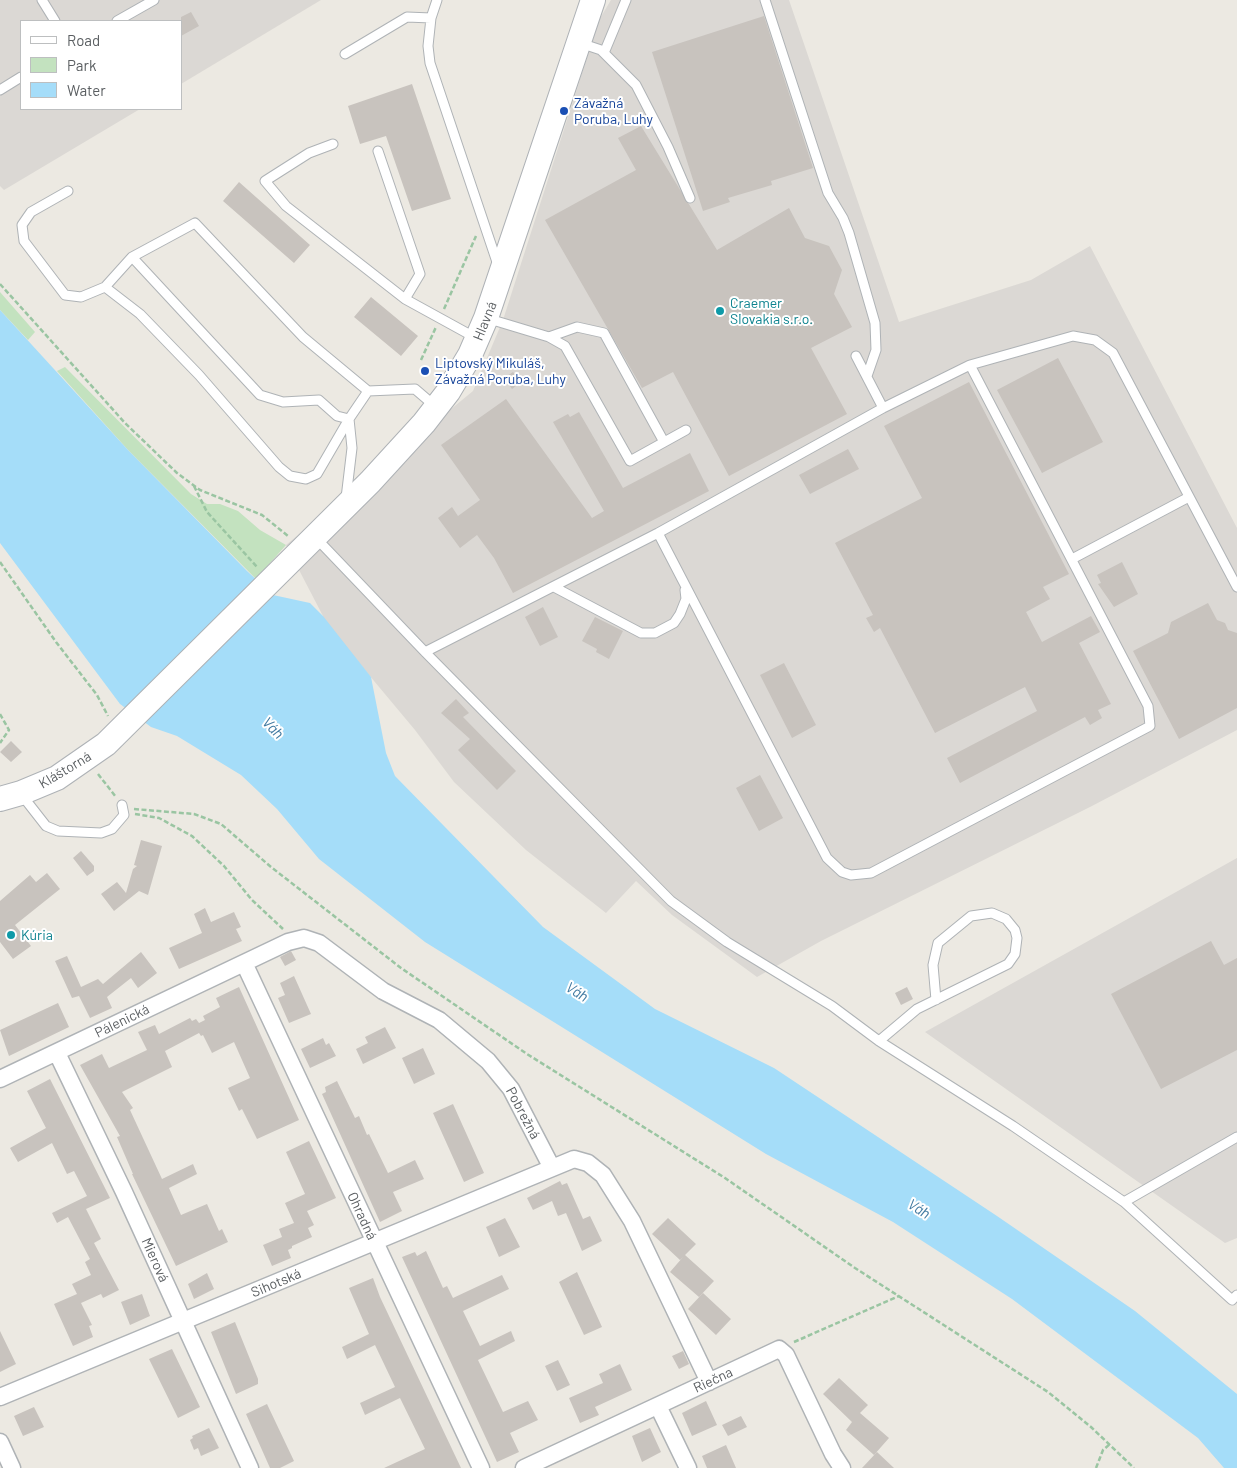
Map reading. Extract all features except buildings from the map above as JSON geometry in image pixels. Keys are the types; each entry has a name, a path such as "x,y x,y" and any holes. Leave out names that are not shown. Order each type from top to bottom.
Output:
{"street":[{"name":"Hlavná","path":"270,580 398,453 436,407 462,370 482,329 502,276 593,0"},
{"name":"Kláštorná","path":"11,796 57,778 91,756 120,730 270,580"},
{"name":"Pobrežná","path":"293,939 304,938 319,944 383,991 439,1020 488,1061 511,1089 552,1168"},
{"path":"244,963 293,939"},
{"name":"Pálenická","path":"0,1079 244,963"},
{"name":"Ohradná","path":"244,963 481,1468"},
{"name":"Mierová","path":"57,1052 184,1322 250,1468"},
{"path":"552,1168 574,1159 580,1159 603,1175 632,1221 709,1382"},
{"name":"Sihotská","path":"0,1397 552,1168"},
{"path":"779,1349 786,1355 832,1454 842,1468"},
{"name":"Riečna","path":"524,1468 779,1349"},
{"path":"658,1406 688,1468"},
{"path":"0,1442 12,1468"}],"lane":[{"path":"42,0 54,20"},
{"path":"119,20 154,0"},
{"path":"437,0 431,18 428,46 430,63 502,276"},
{"path":"604,53 626,0"},
{"path":"765,0 828,193 843,218 849,233 875,323 876,350 867,376"},
{"path":"345,54 407,16 431,18"},
{"path":"578,43 601,50 636,85 668,147 690,198"},
{"path":"0,90 20,78"},
{"path":"334,144 309,153 265,181 286,206 405,300 439,320 482,329 549,337 559,341 569,352 630,461 686,430"},
{"path":"378,151 420,274 405,300"},
{"path":"68,191 31,212 22,225 24,242 65,295 81,297 105,287 132,257 195,224 303,336 368,391 415,390 436,407"},
{"path":"132,257 260,395 283,402 319,400 337,416 349,419"},
{"path":"105,287 140,314 212,390 279,468 290,476 306,479 317,474 349,419 368,391"},
{"path":"549,337 577,327 604,334 664,442"},
{"path":"425,652 658,533 883,408 970,365 1073,336 1095,340 1113,353 1237,587"},
{"path":"856,356 883,408"},
{"path":"658,533 827,858 842,872 862,875 871,873 1150,726 1148,706 970,365"},
{"path":"346,506 352,448 349,419"},
{"path":"1072,559 1189,497"},
{"path":"308,542 425,652 671,901 727,942 832,1006 879,1041 1013,1126 1124,1202 1232,1300 1237,1295"},
{"path":"554,587 641,632 655,633 674,623 680,614 686,599 685,587"},
{"path":"11,796 46,826 58,831 106,832 119,823 123,808"},
{"path":"879,1041 917,1009 936,1000 1011,960 1017,946 1017,938 1015,930 1006,919 992,913 971,916 938,944 933,965 936,1000"},
{"path":"1124,1202 1237,1137"}],"path":[{"path":"421,360 477,235"},
{"path":"0,284 125,423 177,473 194,485 262,515 308,542"},
{"path":"194,485 208,512 270,580"},
{"path":"0,562 56,642 98,696 120,730"},
{"path":"0,714 9,730 0,743"},
{"path":"91,756 101,779 123,808 159,818 192,836 224,866 252,900 293,939"},
{"path":"123,808 194,814 221,824 271,867 401,968 527,1054 725,1178 900,1296 1048,1392 1110,1444 1134,1468"},
{"path":"779,1349 900,1296"},
{"path":"1096,1468 1103,1450 1110,1444"}],"shaded area":[{"path":"0,0 321,0 182,83 182,20 20,20 20,110 138,110 4,190 0,186"},
{"path":"611,0 789,0 899,322 1031,280 1090,246 1237,528 1237,730 1090,807 821,941 757,977 672,915 636,881 606,913 526,850 454,782 415,730 354,657 306,629 323,616 286,545 473,391 503,320 599,20"},
{"path":"1237,858 1237,1238 1225,1243 925,1032"}],"green space":[{"path":"0,292 35,332 28,340 0,310"},
{"path":"65,367 191,494 207,504 220,504 238,511 260,530 286,545 256,579 128,450 57,371"}],"water":[{"name":"Váh","path":"0,310 128,450 247,571 273,595 310,603 323,616 371,677 386,753 395,776 543,927 655,1009 774,1068 997,1216 1135,1311 1237,1394 1237,1468 1224,1468 1198,1438 1012,1299 893,1222 766,1154 425,942 319,859 277,809 241,775 177,736 151,727 120,704 0,543"}],"place":[{"name":"Závažná Poruba, Luhy","path":"564,111"},
{"name":"Craemer Slovakia s.r.o.","path":"720,311"},
{"name":"Liptovský Mikuláš, Závažná Poruba, Luhy","path":"425,371"},
{"name":"Kúria","path":"11,935"}]}
